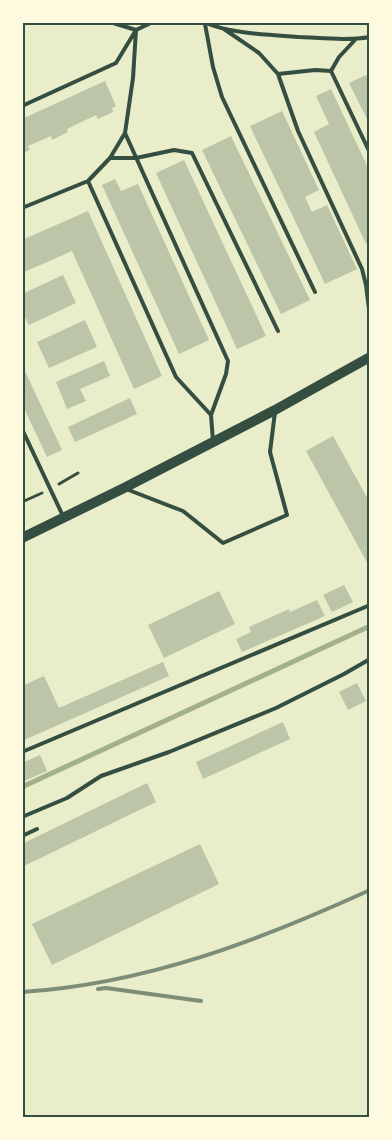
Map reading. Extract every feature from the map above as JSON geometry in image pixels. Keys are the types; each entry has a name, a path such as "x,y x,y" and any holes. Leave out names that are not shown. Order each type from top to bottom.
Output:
{"main road":[{"path":"22,538 275,410 370,357"}],"lane":[{"path":"110,22 136,30"},
{"path":"22,106 116,63 136,30 153,22"},
{"path":"315,292 222,97 213,67 205,23 224,29 271,35 355,40 370,37"},
{"path":"224,29 259,53 278,74 298,131 362,268 370,317"},
{"path":"22,208 88,181 110,158 125,133 133,78 136,30"},
{"path":"331,71 339,57 355,40"},
{"path":"278,74 315,70 331,71"},
{"path":"331,71 370,153"},
{"path":"125,133 228,362 226,374 211,415 213,442"},
{"path":"110,158 136,158 174,150 192,152 278,331"},
{"path":"88,181 176,377 211,415"},
{"path":"124,488 183,511 223,543 287,515 270,452 275,410"},
{"path":"22,430 64,517"},
{"path":"22,752 370,605"},
{"path":"22,817 67,798 101,776 169,752 276,708 370,659"},
{"path":"22,836 37,829"}],"building":[{"path":"366,75 370,82 370,125 349,83"},
{"path":"105,81 116,106 112,108 113,112 98,119 96,115 67,129 68,132 52,140 51,136 28,146 30,150 22,153 22,119"},
{"path":"331,89 370,172 370,242 366,244 314,132 329,124 316,96"},
{"path":"282,111 319,190 305,197 312,212 327,205 357,269 325,284 250,126"},
{"path":"231,136 310,300 281,314 202,150"},
{"path":"184,160 266,336 237,349 156,173"},
{"path":"115,179 121,191 138,184 209,340 179,354 102,185"},
{"path":"88,211 162,376 134,389 72,251 22,273 22,240"},
{"path":"63,275 76,303 29,325 22,311 22,294"},
{"path":"85,320 97,347 49,368 37,342"},
{"path":"104,361 110,376 80,389 86,401 67,409 56,382"},
{"path":"22,365 62,450 47,457 22,404"},
{"path":"130,398 137,414 75,442 68,427"},
{"path":"333,436 370,503 370,568 306,451"},
{"path":"344,585 353,602 332,612 323,595"},
{"path":"219,591 235,624 164,658 148,625"},
{"path":"317,600 325,616 242,652 236,639 251,632 249,627 289,609 290,612"},
{"path":"163,662 169,676 22,741 22,686 44,676 59,708"},
{"path":"357,683 366,701 348,710 339,692"},
{"path":"283,722 290,739 203,779 196,762"},
{"path":"40,755 47,771 22,782 22,763"},
{"path":"147,783 156,802 22,867 22,844"},
{"path":"200,844 219,884 52,965 32,924"}],"waterway":[{"path":"22,787 370,626"}],"railway":[{"path":"22,992 113,980 157,970 243,943 370,890"},
{"path":"98,989 106,988 201,1001"}]}
